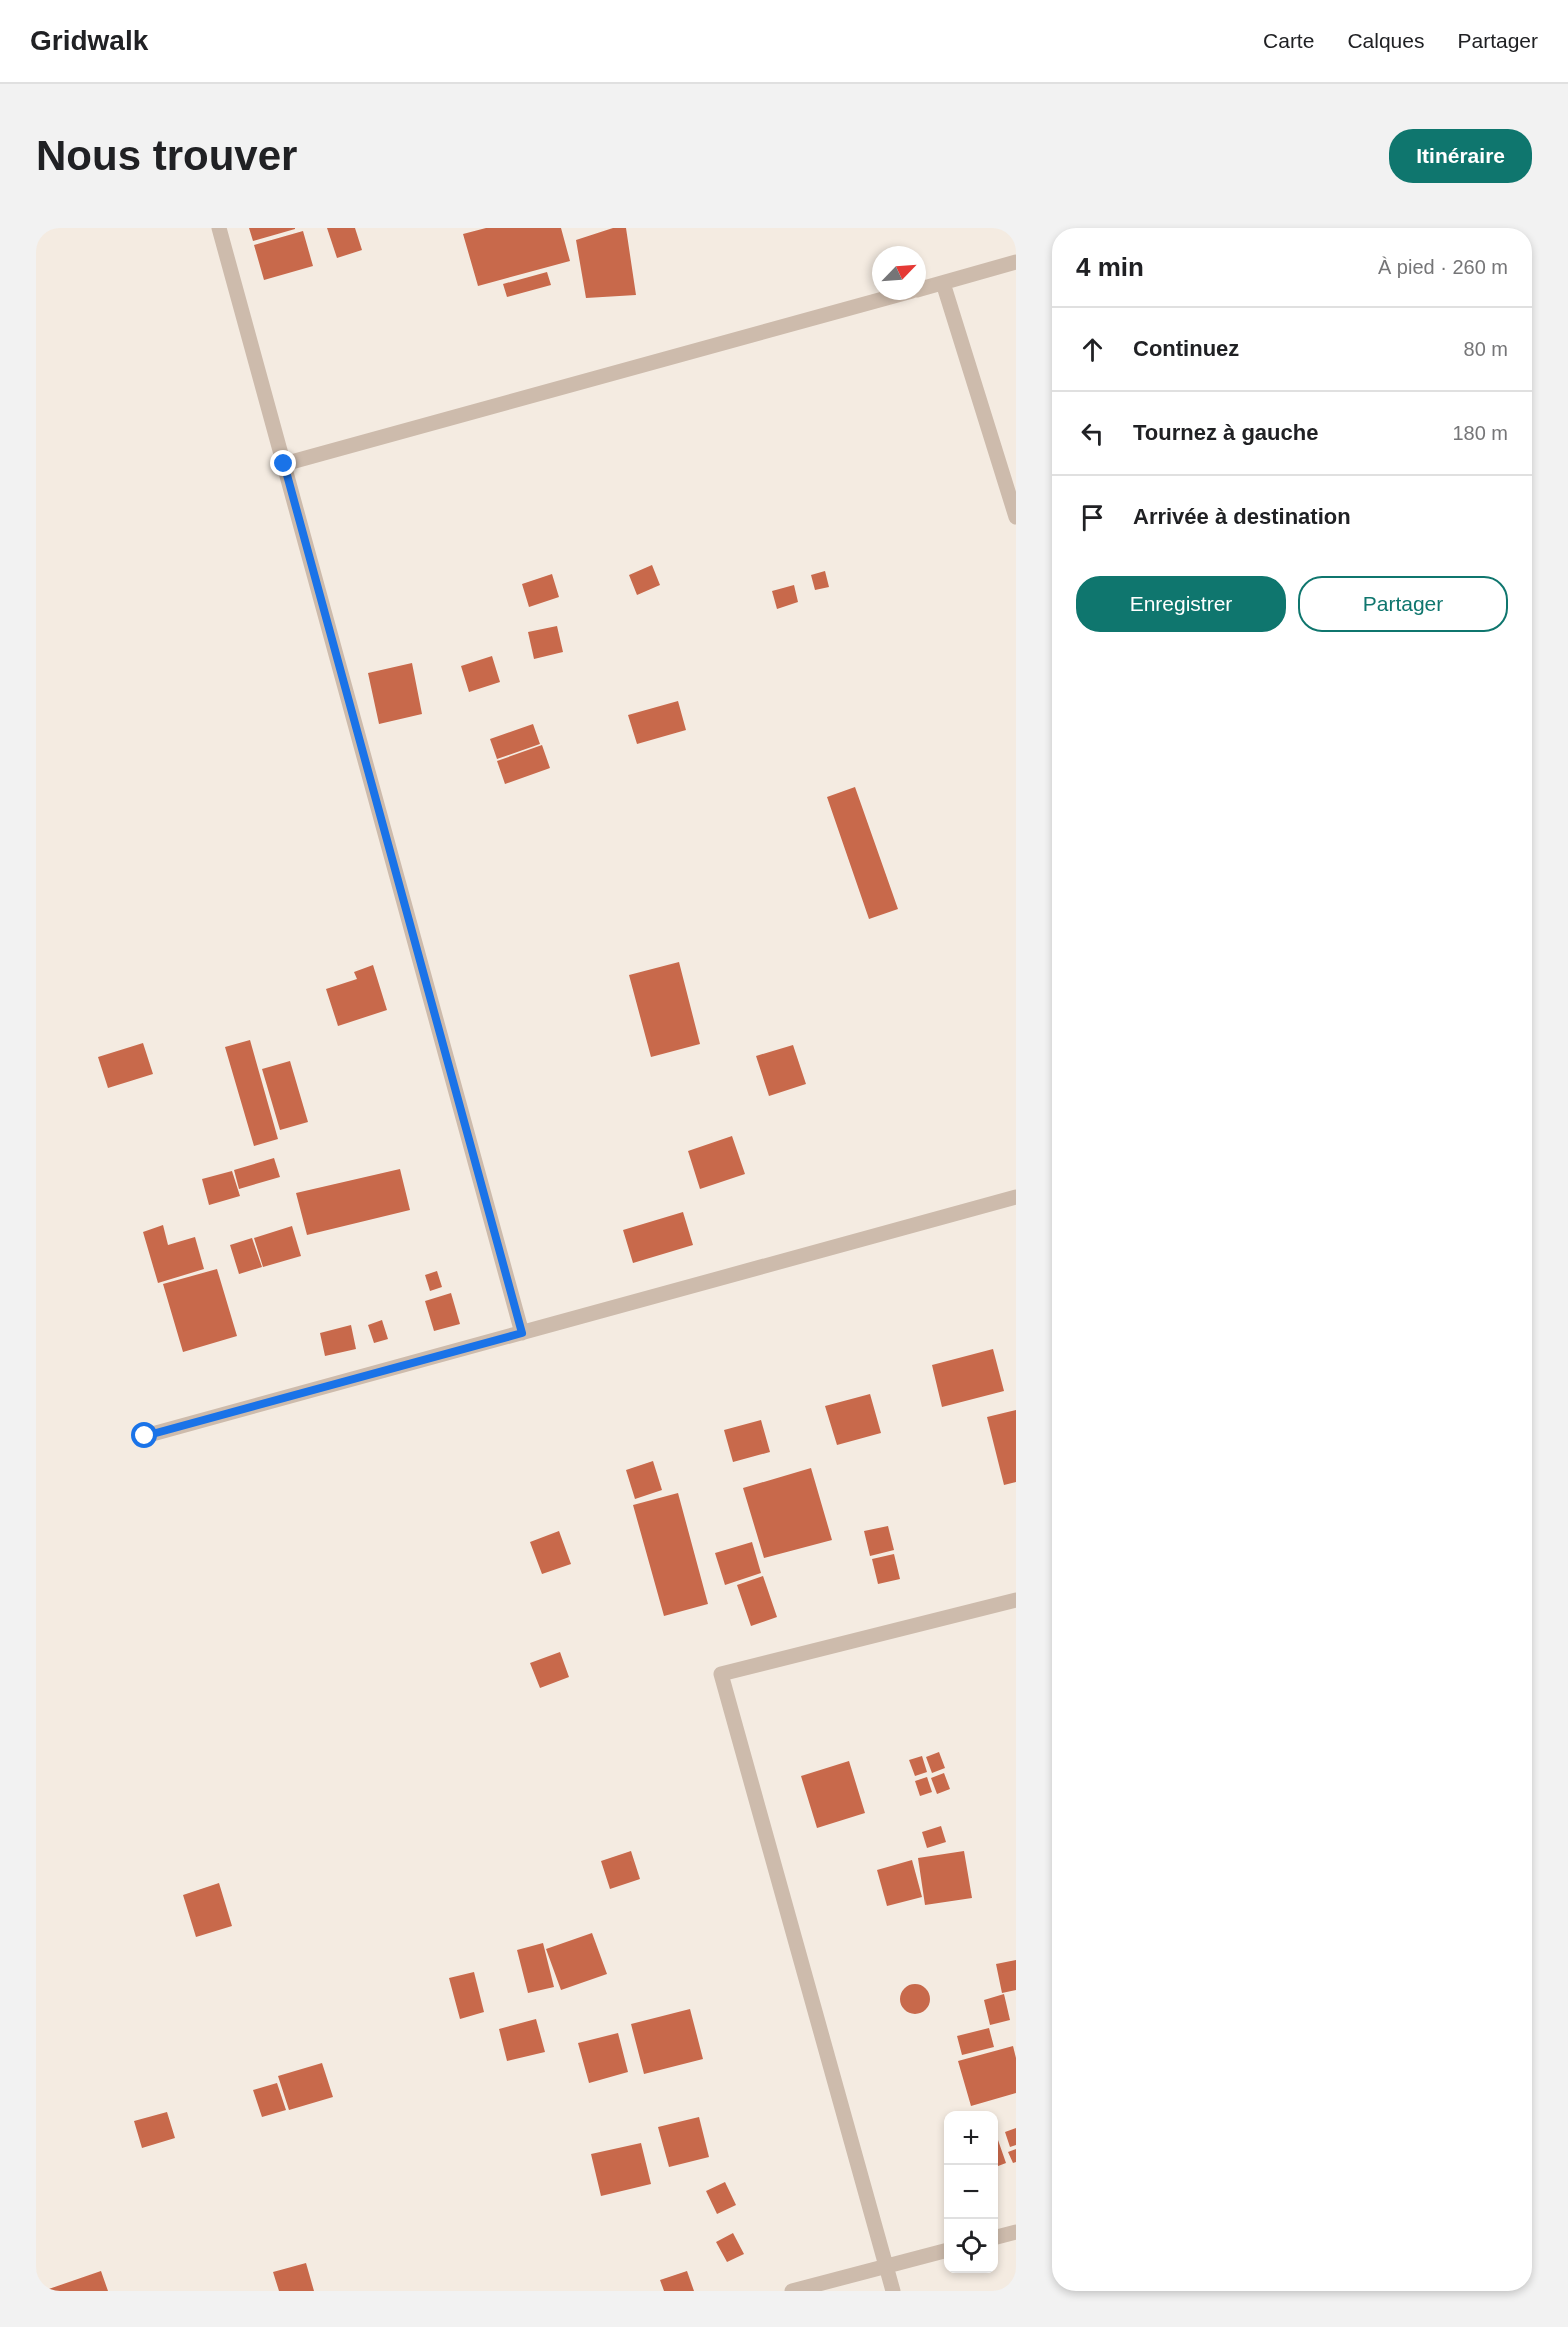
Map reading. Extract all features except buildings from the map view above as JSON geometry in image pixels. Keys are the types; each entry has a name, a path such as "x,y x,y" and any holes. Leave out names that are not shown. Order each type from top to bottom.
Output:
{"street":[{"path":"219,228 522,1333"},
{"path":"926,288 1016,262"},
{"path":"943,283 1016,517"},
{"path":"284,464 879,300"},
{"path":"145,1436 1016,1197"},
{"path":"893,2291 721,1674 1016,1600"},
{"path":"998,2237 1016,2232"},
{"path":"792,2291 944,2251"}],"route":[{"path":"145,1436 522,1333 284,464"}]}
